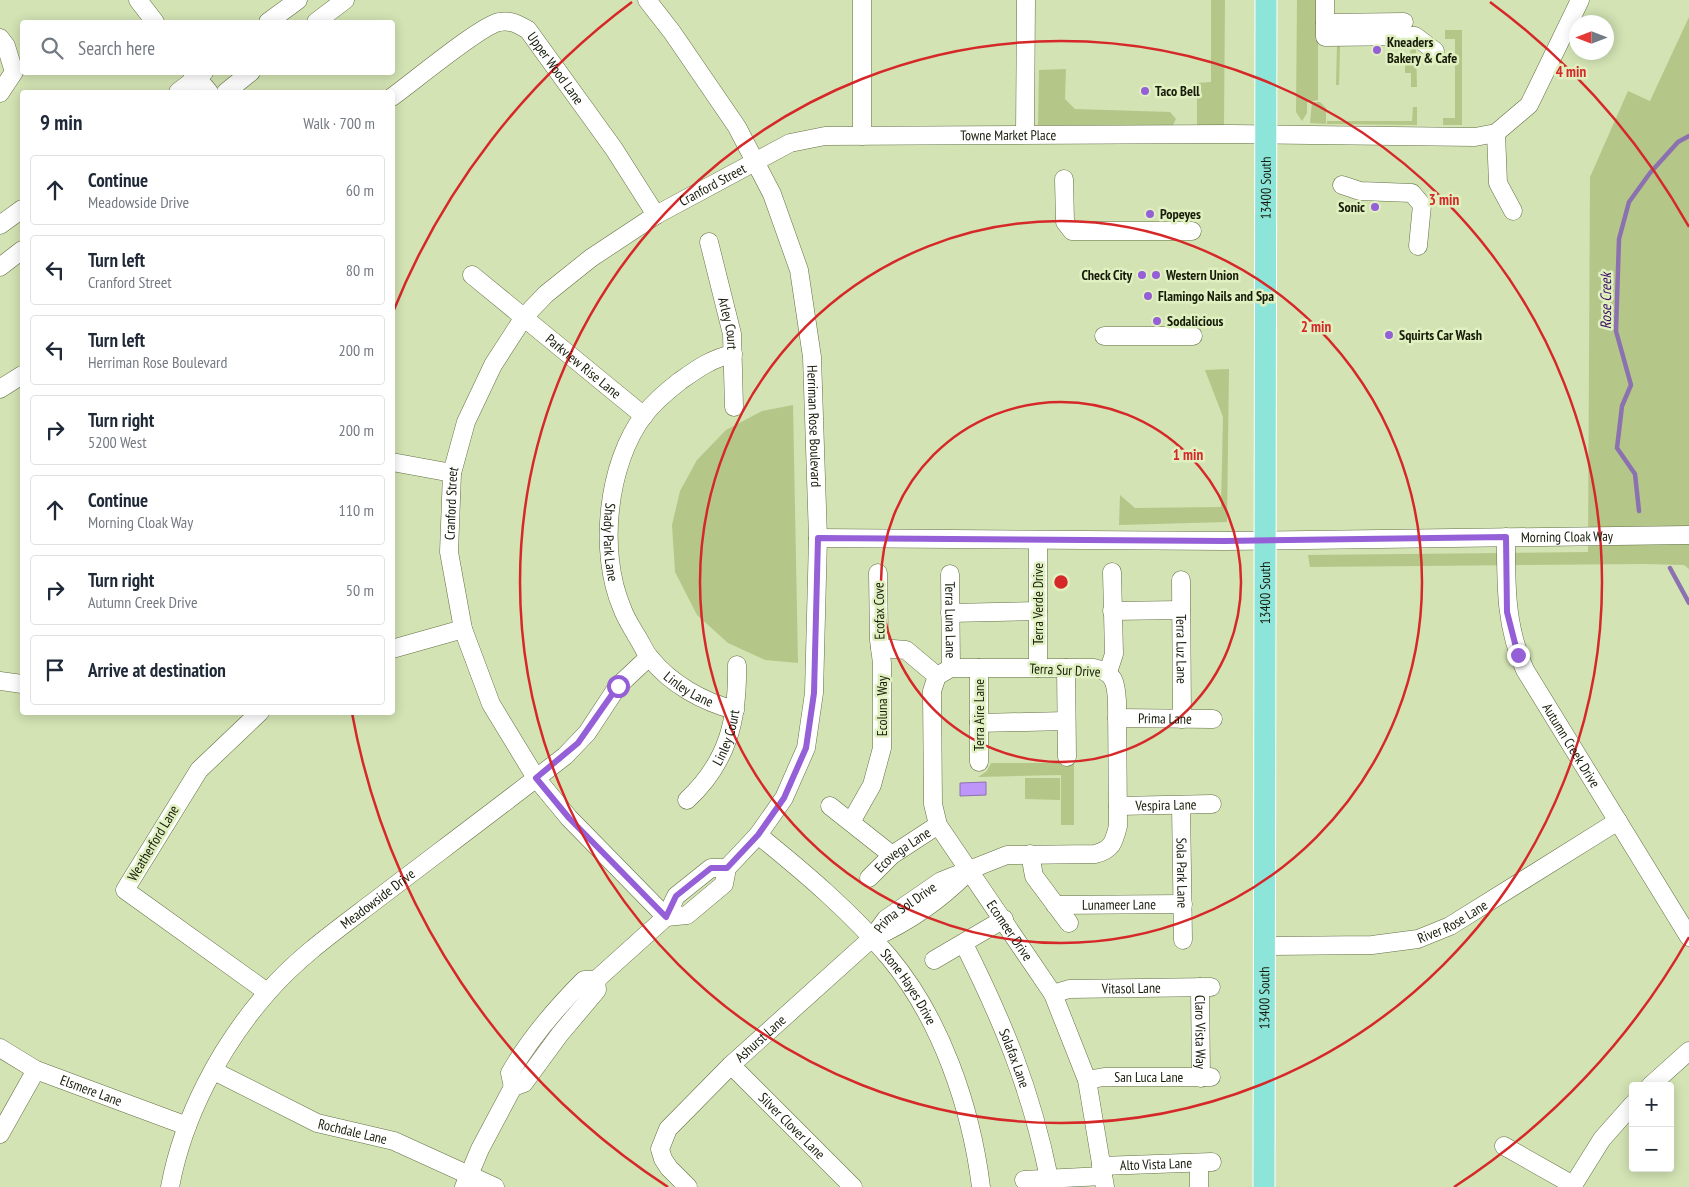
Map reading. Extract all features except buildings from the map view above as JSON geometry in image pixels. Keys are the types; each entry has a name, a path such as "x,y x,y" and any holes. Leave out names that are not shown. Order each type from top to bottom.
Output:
{"main road":[{"name":"13400 South","path":"1264,1187 1266,0"}],"street":[{"path":"138,0 153,20"},
{"path":"271,20 298,0"},
{"path":"319,20 344,0"},
{"name":"Herriman Rose Boulevard","path":"467,1181 480,1149 513,1087 524,1083 560,1034 598,990 596,980 666,917 687,914 724,884 727,868 758,835 784,798 806,748 814,693 818,538 812,357 800,270 772,194 737,127 672,32 647,0"},
{"path":"862,0 862,136"},
{"path":"1026,0 1026,134"},
{"path":"1325,0 1325,37 1415,36 1435,51"},
{"path":"1513,210 1498,183 1496,133 1529,105 1580,0"},
{"name":"Upper Wood Lane","path":"395,96 488,27 510,21 519,25 528,30 608,141 656,215"},
{"path":"1325,23 1404,22"},
{"path":"0,38 18,71 0,93"},
{"path":"180,90 197,75"},
{"path":"199,75 208,90"},
{"path":"228,90 247,75"},
{"name":"Towne Market Place","path":"755,160 790,143 824,136 1266,134 1449,135 1475,137 1496,133"},
{"name":"Cranford Street","path":"666,917 569,818 536,778 491,704 463,629 449,552 452,473 466,422 493,365 524,317 546,294 591,258 656,215 755,160"},
{"path":"1064,179 1064,222 1072,231 1192,231"},
{"path":"1342,185 1360,191 1412,193 1422,205 1418,246"},
{"path":"0,225 20,210"},
{"name":"Arley Court","path":"709,242 732,334 734,407"},
{"path":"0,267 20,252"},
{"name":"Parkview Rise Lane","path":"472,276 644,416"},
{"path":"1104,336 1193,336"},
{"name":"Shady Park Lane","path":"649,657 622,608 612,573 608,532 613,495 619,470 626,449 644,416 675,385 701,366 718,357 733,354"},
{"path":"0,389 20,376"},
{"path":"395,463 452,473"},
{"name":"Morning Cloak Way","path":"818,538 1038,540 1689,535"},
{"name":"Autumn Creek Drive","path":"1506,537 1507,612 1518,655 1534,686 1689,937"},
{"name":"Terra Verde Drive","path":"1038,540 1038,668"},
{"path":"1108,672 1114,654 1112,572"},
{"name":"Ecofax Cove","path":"878,574 880,648"},
{"name":"Terra Luna Lane","path":"944,672 950,613 950,574"},
{"name":"Terra Luz Lane","path":"1181,580 1182,719"},
{"path":"1112,611 1181,610"},
{"path":"950,613 1038,611"},
{"path":"395,648 463,629"},
{"path":"880,648 906,650 944,672"},
{"name":"Ecoluna Way","path":"851,822 872,785 882,748 880,648"},
{"name":"Linley Lane","path":"649,657 693,694 735,710"},
{"name":"Meadowside Drive","path":"170,1187 187,1126 214,1071 228,1043 267,992 316,946 536,778 578,743 618,686 649,657"},
{"name":"Linley Court","path":"687,800 715,766 726,747 735,710 737,665"},
{"name":"Terra Sur Drive","path":"944,672 979,668 1094,668 1108,672 1116,683 1118,826 1113,846"},
{"name":"Terra Aire Lane","path":"979,668 979,762"},
{"path":"1066,668 1067,757"},
{"name":"Ecomeer Drive","path":"944,672 932,691 933,804 938,825 1053,994 1087,1080 1103,1176"},
{"path":"0,681 20,684"},
{"name":"Weatherford Lane","path":"257,715 198,770 125,890 267,992"},
{"name":"Prima Lane","path":"1117,718 1213,719"},
{"path":"979,722 1066,721"},
{"name":"Vespira Lane","path":"1118,806 1212,804"},
{"name":"Sola Park Lane","path":"1181,805 1184,940"},
{"path":"830,806 892,856"},
{"name":"River Rose Lane","path":"1264,946 1372,945 1418,939 1450,926 1618,822"},
{"name":"Ecovega Lane","path":"868,878 892,856 938,825"},
{"name":"Stone Hayes Drive","path":"758,835 817,882 872,938 890,958 919,1000 944,1050 964,1105 978,1164 981,1187"},
{"name":"Prima Sol Drive","path":"872,938 886,919 941,881 1007,855 1095,854 1106,851 1113,846"},
{"name":"Lunameer Lane","path":"1030,854 1034,876 1069,923"},
{"name":"Lunameer Lane","path":"1055,905 1183,904"},
{"path":"934,960 1004,920"},
{"name":"Ashurst Lane","path":"688,1187 669,1168 660,1149 662,1138 668,1129 731,1065 872,938"},
{"name":"Solafax Lane","path":"964,944 994,1004 1028,1092 1049,1178"},
{"name":"Vitasol Lane","path":"1053,994 1069,989 1206,987"},
{"name":"Claro Vista Way","path":"1206,987 1206,1078"},
{"name":"Elsmere Lane","path":"0,1048 36,1070 187,1126"},
{"path":"1654,1082 1689,1051"},
{"name":"Silver Clover Lane","path":"731,1065 853,1187"},
{"path":"0,1134 36,1070"},
{"name":"Rochdale Lane","path":"214,1071 317,1123 394,1142 467,1181 495,1187"},
{"name":"San Luca Lane","path":"1087,1080 1104,1077 1206,1078"},
{"path":"1504,1146 1572,1186 1602,1139 1629,1109"},
{"name":"Alto Vista Lane","path":"1024,1180 1103,1176 1206,1163 1200,1187"}],"green space":[{"path":"1211,0 1225,0 1224,125 1197,126 1197,83 1211,82"},
{"path":"1297,0 1318,0 1318,100 1307,102 1307,113 1302,121 1296,112"},
{"path":"1689,17 1689,569 1684,565 1645,564 1310,567 1308,555 1588,552 1590,177 1628,91 1650,101"},
{"path":"1445,30 1462,30 1462,125 1443,125 1443,118 1455,118 1455,39 1445,39"},
{"path":"1411,42 1416,47 1417,87 1411,87 1411,73 1405,73 1405,59 1410,58"},
{"path":"1344,44 1340,46 1339,85 1336,85 1337,45"},
{"path":"1066,69 1065,99 1075,109 1170,112 1176,119 1173,125 1038,125 1039,70"},
{"path":"1312,102 1320,102 1326,108 1326,124 1310,123"},
{"path":"1413,107 1417,107 1417,125 1327,124 1327,121 1412,121"},
{"path":"1229,369 1227,522 1119,525 1120,495 1135,508 1221,507 1223,417 1205,370"},
{"path":"793,405 798,663 765,660 728,643 697,615 675,572 672,525 680,491 697,460 726,430 762,411"},
{"path":"991,763 1074,763 1074,825 1061,825 1061,775 978,777 987,771"},
{"path":"1025,778 1060,778 1060,800 1025,799"}],"shaded area":[{"path":"986,782 986,795 960,796 960,783"}],"waterway":[{"name":"Rose Creek","path":"1639,511 1635,474 1617,448 1622,406 1631,385 1616,331 1619,239 1629,202 1650,173 1678,142 1689,136"},
{"name":"Rose Creek","path":"1670,568 1689,603"}],"place":[{"name":"Kneaders Bakery & Cafe","path":"1377,50"},
{"name":"Taco Bell","path":"1145,91"},
{"name":"Sonic","path":"1375,207"},
{"name":"Popeyes","path":"1150,214"},
{"name":"Check City","path":"1142,275"},
{"name":"Western Union","path":"1156,275"},
{"name":"Flamingo Nails and Spa","path":"1148,296"},
{"name":"Sodalicious","path":"1157,321"},
{"name":"Squirts Car Wash","path":"1389,335"}],"route":[{"path":"618,686 587,733 565,756 536,778 569,818 666,917 676,896 711,868 727,868 744,852 784,798 806,748 814,693 818,538 1225,541 1506,537 1507,612 1518,655"}]}
